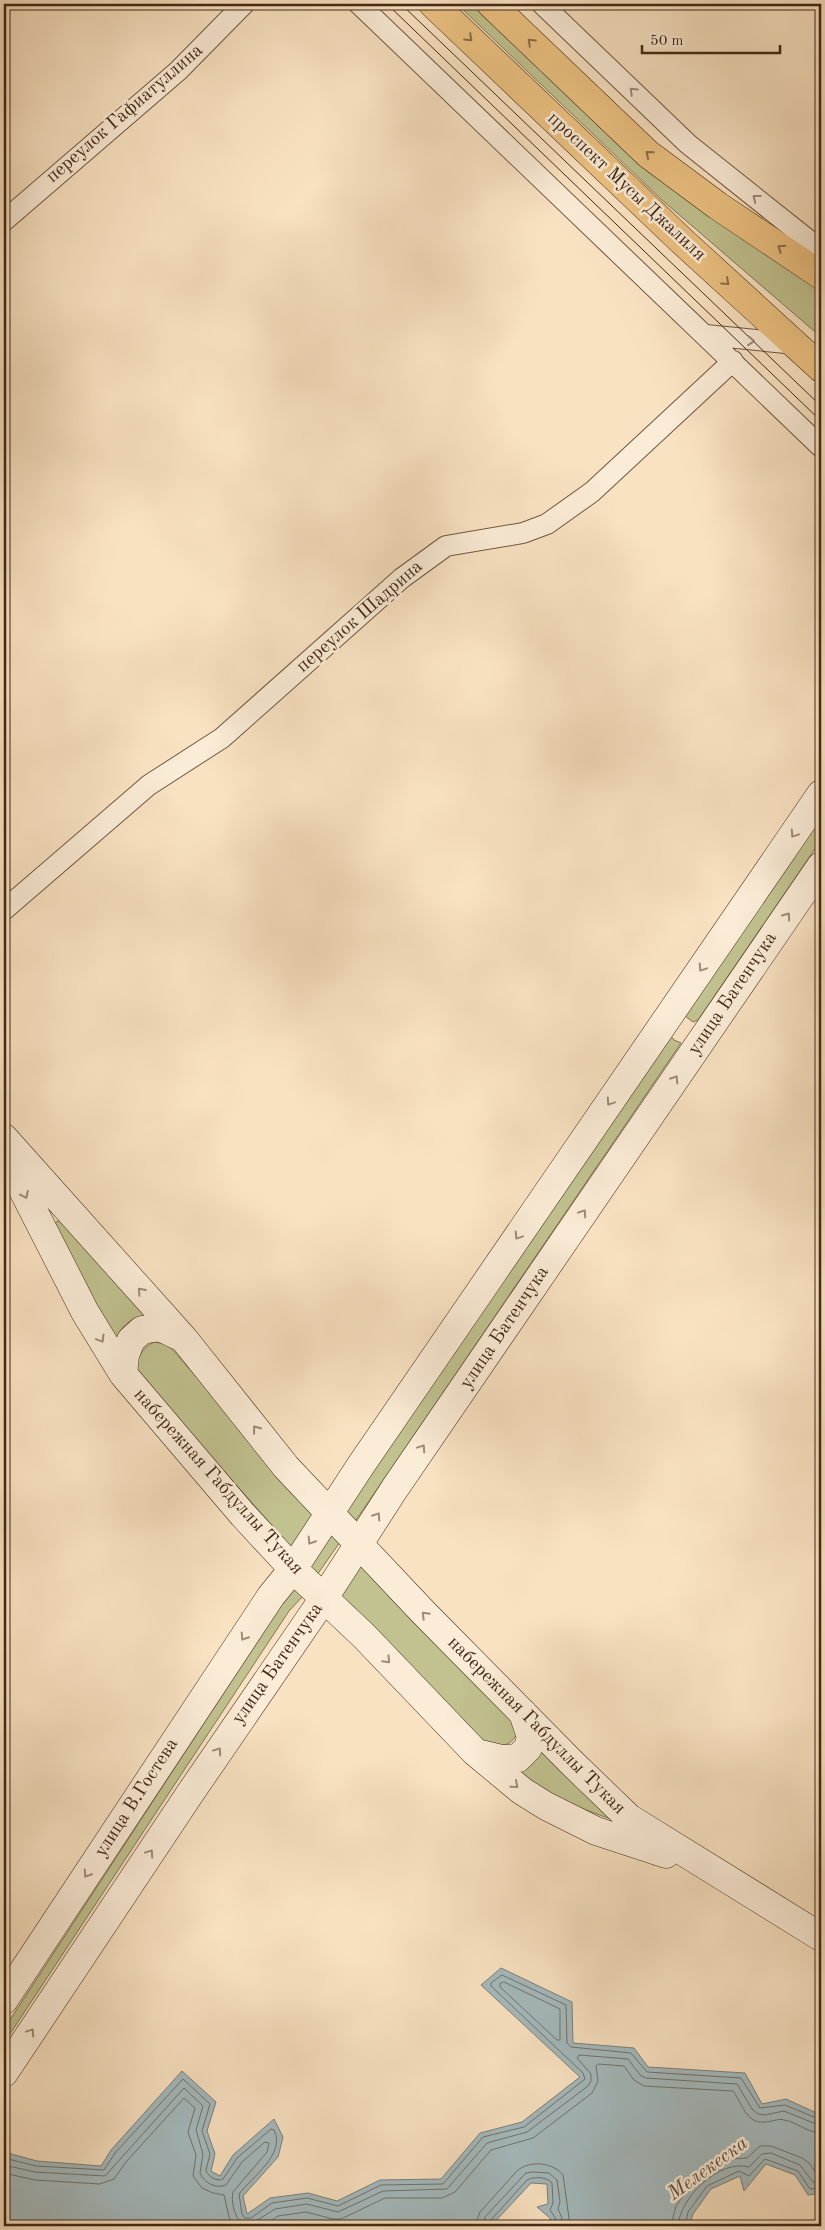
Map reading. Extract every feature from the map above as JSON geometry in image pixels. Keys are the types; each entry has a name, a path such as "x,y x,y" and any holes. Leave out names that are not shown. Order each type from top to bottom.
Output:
{"main road":[{"name":"проспект Мусы Джалиля","path":"434,4 682,241 821,368"},
{"name":"проспект Мусы Джалиля","path":"491,4 648,154 718,206 821,275"},
{"path":"293,1568 821,794"},
{"name":"улица Батенчука","path":"4,2073 190,1792 324,1598 400,1480 821,866"},
{"path":"677,1003 674,1019 680,1030 690,1033 708,1029"},
{"name":"набережная Габдуллы Тукая","path":"4,1138 184,1339 286,1467 329,1514 424,1613 629,1818 821,1937"},
{"name":"набережная Габдуллы Тукая","path":"4,1152 85,1312 123,1374 243,1515 293,1568 364,1636 475,1752 522,1791 546,1806 596,1831 708,1868"},
{"path":"123,1374 124,1355 131,1340 142,1330 160,1327 184,1339"},
{"name":"улица В.Гостева","path":"4,2000 271,1596 293,1568"},
{"path":"475,1752 502,1759 518,1758 528,1748 531,1737 523,1713"}],"street":[{"name":"переулок Гафиатуллина","path":"4,221 178,71 244,4"},
{"path":"359,4 821,447"},
{"path":"542,4 688,144 821,250"},
{"path":"706,335 796,344"},
{"name":"переулок Шадрина","path":"4,910 149,785 222,738 402,578 446,546 523,533 547,524 592,492 733,361"}],"green space":[{"path":"457,4 471,4 647,171 821,291 821,337 662,200"},
{"path":"821,818 821,840 698,1020 693,1022 685,1016 685,1012"},
{"path":"669,1033 674,1040 681,1043 354,1523 345,1513"},
{"path":"64,1218 147,1316 140,1317 126,1324 115,1343 54,1226 56,1222"},
{"path":"154,1342 164,1344 172,1349 315,1513 292,1548 136,1372 140,1354"},
{"path":"332,1533 340,1542 317,1575 308,1566"},
{"path":"358,1559 520,1726 516,1736 510,1742 506,1745 496,1746 483,1740 332,1593"},
{"path":"295,1584 304,1595 289,1611 4,2043 4,2029"},
{"path":"537,1746 629,1826 565,1802 530,1783 516,1767"}],"water":[{"name":"Мелекеска","path":"501,1968 572,2002 573,2043 634,2048 648,2067 745,2073 762,2104 786,2099 821,2115 821,2193 808,2195 795,2175 766,2164 744,2191 740,2176 711,2189 693,2214 689,2226 540,2226 551,2219 537,2207 548,2204 547,2184 531,2183 491,2226 4,2226 4,2152 37,2161 101,2166 111,2150 182,2071 216,2102 207,2131 215,2154 211,2171 220,2176 233,2155 274,2119 283,2137 278,2157 243,2196 247,2214 270,2198 308,2193 337,2201 380,2180 441,2179 480,2133 522,2122 580,2077 481,1985"}],"tram line":[{"path":"387,4 821,421"},
{"path":"401,4 821,406"}]}
